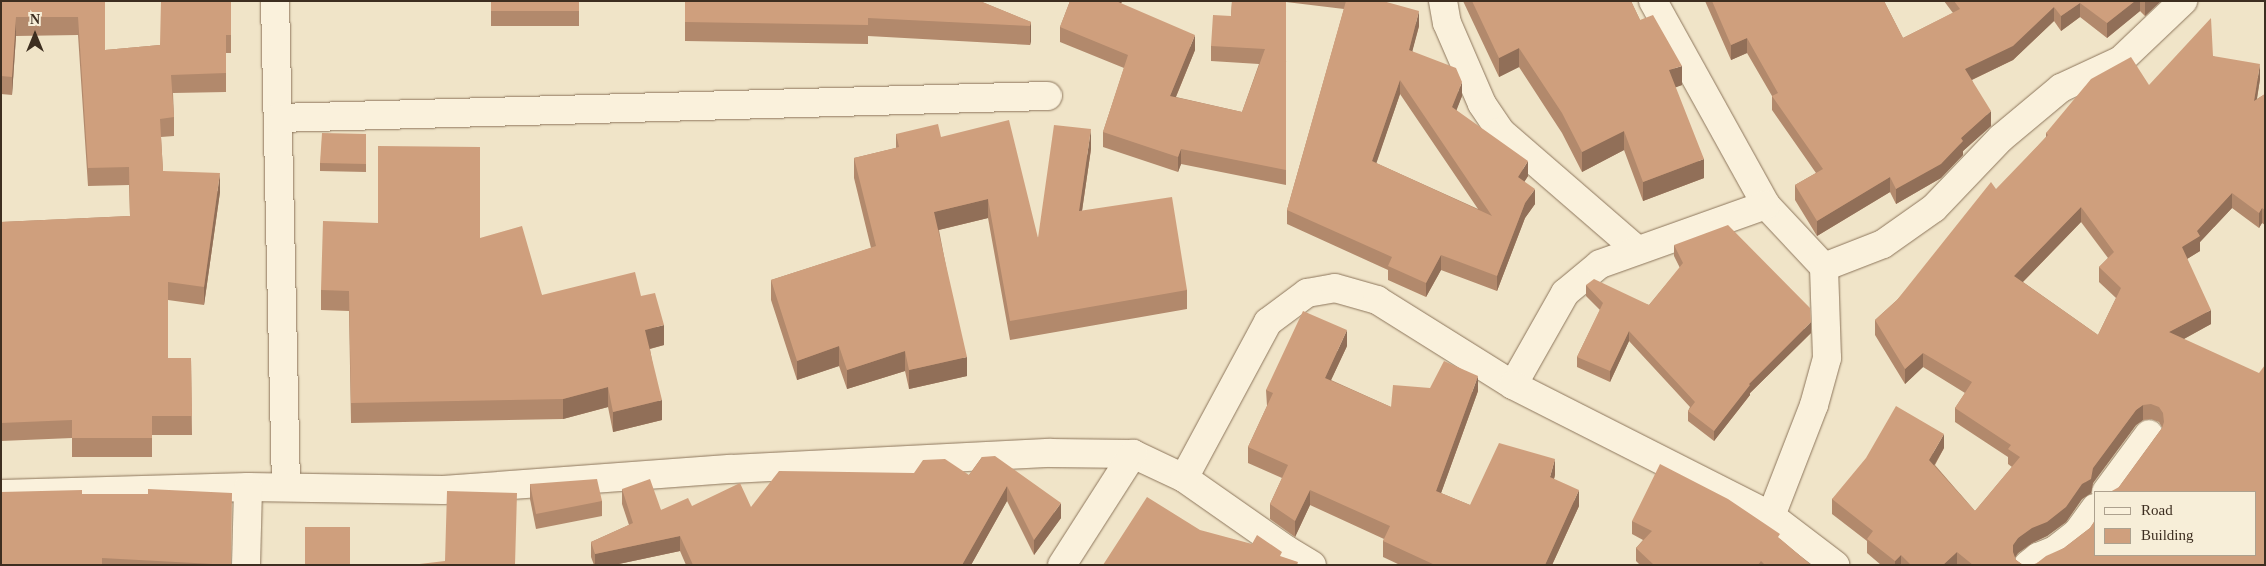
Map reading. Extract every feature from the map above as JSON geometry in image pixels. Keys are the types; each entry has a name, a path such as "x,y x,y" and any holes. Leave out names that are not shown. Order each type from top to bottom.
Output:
{"street":[{"path":"274,1 286,487"},
{"path":"1443,1 1447,22 1478,95 1501,132 1637,250"},
{"path":"1653,1 1766,205 1824,267 1827,358 1814,405 1771,516"},
{"path":"1824,267 1883,244 1934,208 2002,138 2039,106 2061,88 2121,60 2183,1"},
{"path":"278,118 1048,96"},
{"path":"1513,385 1565,293 1600,264 1766,205"},
{"path":"1184,478 1268,322 1307,293 1335,288 1377,300 1513,385 1771,516 1835,565"},
{"path":"2107,491 2149,434"},
{"path":"1,494 248,487 443,490 731,469 1051,453 1133,454 1184,478 1287,550 1312,565"},
{"path":"1062,565 1133,454"},
{"path":"246,565 248,487"},
{"path":"2028,565 2038,557 2055,550 2076,533 2094,509"}],"building":[{"path":"1,1 105,1 105,50 160,45 161,1 231,2 231,35 226,35 226,73 171,75 174,117 160,119 163,171 220,173 204,287 168,282 168,358 191,358 192,416 152,416 152,438 72,438 72,420 1,423 1,222 130,216 129,167 88,168 78,17 16,17 12,77 1,76"},
{"path":"491,1 579,1 579,11 491,11"},
{"path":"685,1 980,1 1031,22 1030,26 868,18 868,25 685,22"},
{"path":"1070,1 1116,1 1195,35 1170,96 1242,112 1265,49 1211,46 1213,15 1231,16 1232,1 1286,1 1286,170 1181,149 1178,157 1103,132 1128,55 1060,27"},
{"path":"1346,1 1383,1 1419,11 1409,50 1456,68 1462,82 1452,107 1528,161 1518,177 1535,189 1525,203 1497,276 1441,255 1426,283 1388,266 1392,257 1287,210","holes":["1400,80 1492,216 1372,161"]},
{"path":"1472,1 1631,1 1640,20 1653,15 1682,66 1669,70 1704,159 1643,182 1624,131 1582,152 1562,113 1519,48 1499,58"},
{"path":"1712,1 1884,1 1903,38 1960,9 1954,1 2135,1 2107,23 2080,3 2061,16 2054,7 2013,46 1965,69 1991,111 1961,138 1963,141 1941,164 1896,189 1890,177 1817,221 1795,185 1823,169 1772,96 1778,93 1747,38 1731,45"},
{"path":"2211,18 2213,56 2260,64 2254,101 2265,94 2265,210 2262,208 2259,213 2232,193 2197,231 2200,236 2182,247 2211,310 2169,332 2259,373 2265,365 2265,565 2032,565 2064,548 2090,528 2094,522 2094,556 2256,556 2256,491 2112,491 2119,487 2162,428 2164,422 2163,413 2159,407 2151,404 2143,405 2136,410 2093,468 2091,479 2082,484 2066,507 2047,522 2032,528 2018,538 2013,545 2013,552 2016,560 2023,565 1973,565 1957,552 1943,565 1911,565 1901,555 1895,561 1867,539 1873,531 1832,499 1866,458 1896,406 1944,434 1929,460 1975,511 2020,457 2008,449 2011,445 1955,408 1972,382 1923,353 1905,369 1875,320 1897,300 1991,182 1996,189 2048,135 2046,133 2091,79 2131,57 2149,85","holes":["2081,207 2114,252 2099,267 2121,288 2098,335 2014,276"]},
{"path":"1009,120 1038,238 1054,125 1091,129 1079,211 1172,197 1187,290 1010,321 988,199 934,212 967,357 909,370 905,351 847,370 839,346 797,361 771,280 876,246 854,158 899,147 896,134 938,124 941,137"},
{"path":"322,133 366,134 366,164 320,163"},
{"path":"378,146 480,147 480,238 522,226 542,295 635,272 641,296 655,293 664,325 645,330 662,400 613,412 608,387 563,399 351,403 349,291 321,290 323,221 378,223"},
{"path":"1728,225 1810,308 1811,322 1749,384 1714,431 1688,411 1695,402 1629,331 1610,371 1577,357 1603,303 1586,285 1594,279 1649,305 1683,263 1674,245"},
{"path":"1303,311 1347,330 1325,378 1391,407 1393,385 1430,388 1444,361 1478,376 1436,491 1470,505 1499,443 1555,459 1550,477 1579,490 1545,565 1435,565 1383,541 1390,526 1310,490 1295,521 1270,504 1288,465 1248,447 1273,393 1266,390"},
{"path":"995,456 1061,503 1034,540 1007,486 962,565 693,565 680,536 595,554 591,542 633,523 622,489 650,479 661,510 688,498 692,506 740,483 751,507 779,471 914,473 923,460 945,459 969,475 982,457"},
{"path":"1660,464 1728,499 1780,534 1778,537 1811,565 1765,565 1761,561 1758,565 1654,565 1636,548 1652,531 1632,521"},
{"path":"597,479 602,501 536,514 530,484"},
{"path":"148,489 232,493 231,565 102,558 102,565 1,565 1,492 82,490 82,494 148,494"},
{"path":"447,491 517,493 515,565 411,565 445,561"},
{"path":"1147,497 1200,530 1252,544 1257,535 1282,552 1280,556 1298,562 1297,565 1103,565"},
{"path":"305,527 350,527 350,565 305,565"}]}
